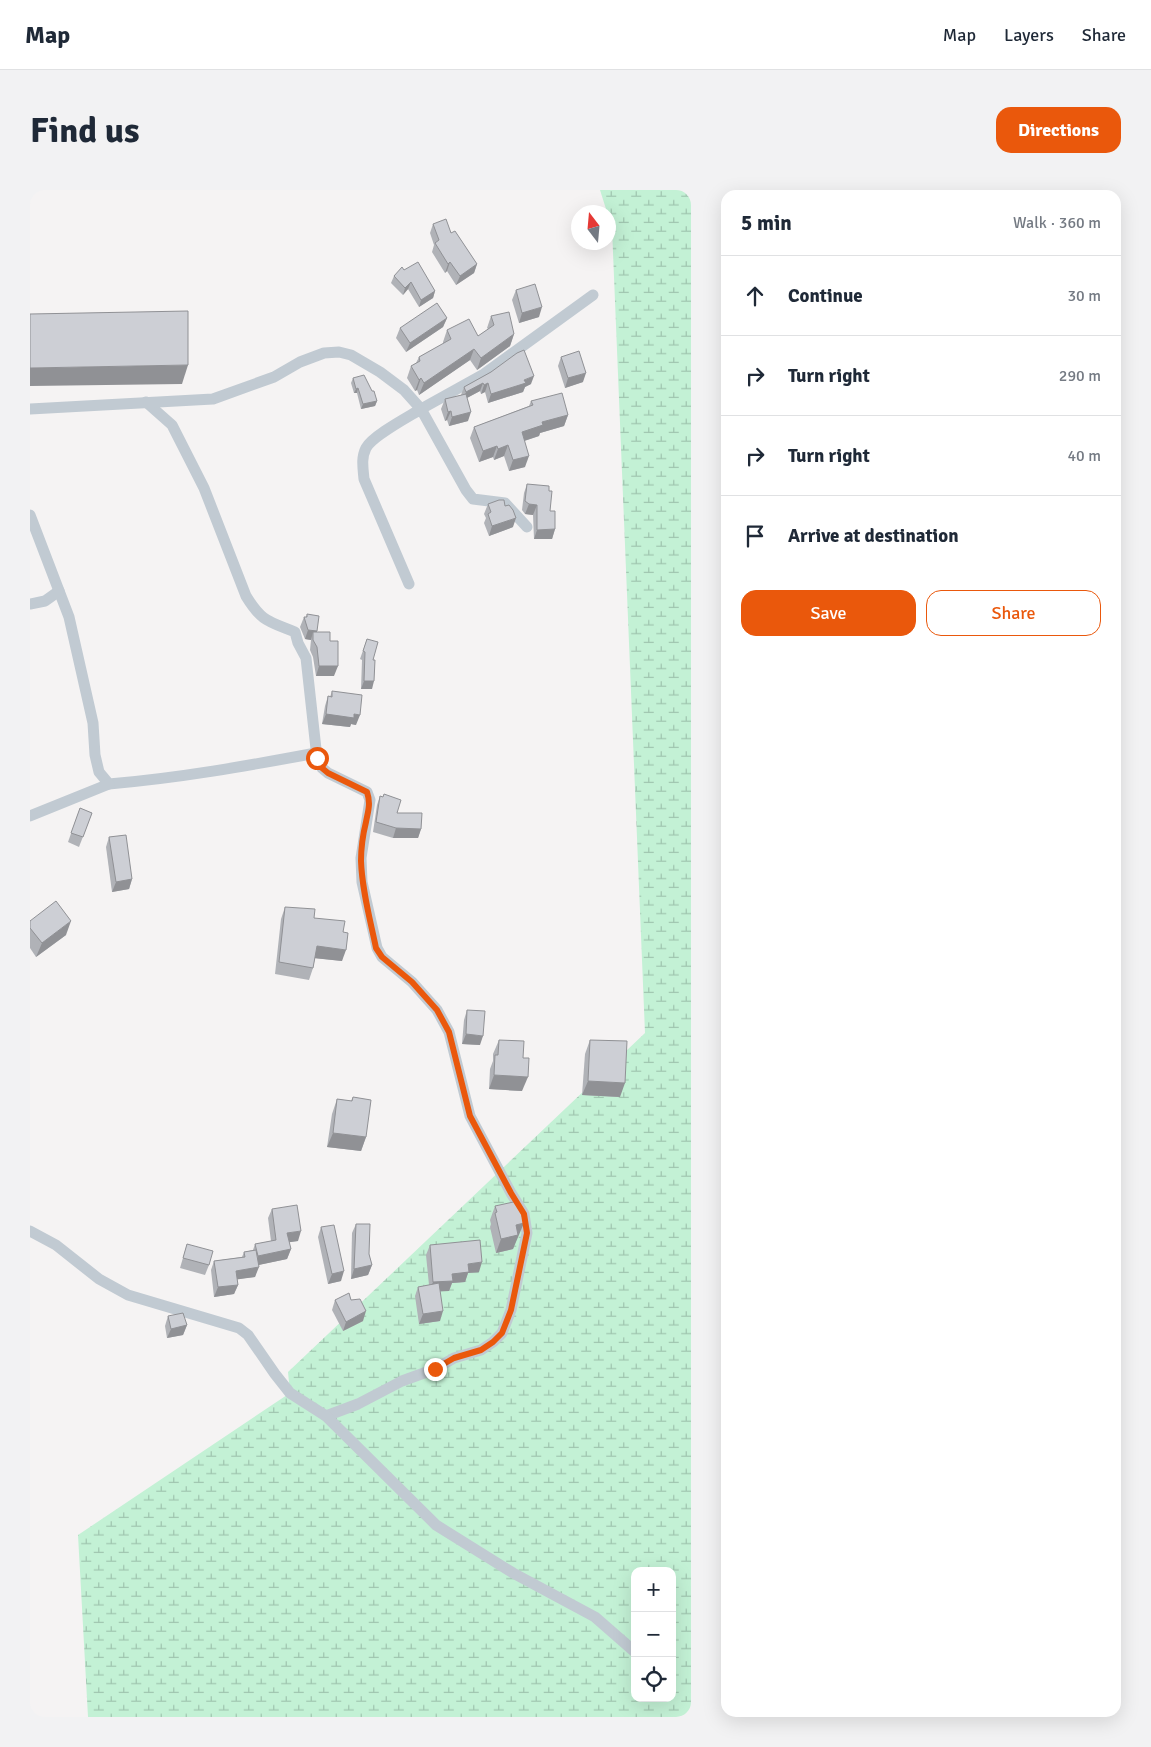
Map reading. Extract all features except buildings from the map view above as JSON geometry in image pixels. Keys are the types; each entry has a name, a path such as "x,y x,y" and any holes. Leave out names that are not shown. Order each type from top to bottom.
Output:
{"street":[{"path":"409,584 364,479 362,462 367,447 376,438 421,409 484,374 593,295"},
{"path":"30,409 213,399 274,377 300,362 324,352 339,352 351,355 380,372 404,390 421,409 473,499 505,503 527,527"},
{"path":"146,402 172,425 204,488 246,596 255,611 265,620 295,632 298,643 306,658 316,753 322,768 328,773 367,792 370,800 361,858 362,882 376,948 382,957 412,982 437,1010 449,1032 470,1116 524,1214 527,1233 511,1310 502,1333 481,1350 454,1358 435,1369 402,1381 358,1404 326,1416"},
{"path":"30,515 68,617 93,723 95,756 99,772 109,784"},
{"path":"30,604 45,601 59,591"},
{"path":"30,816 109,784 150,781 316,753"},
{"path":"30,1231 56,1245 99,1279 128,1295 239,1328 248,1335 290,1393 326,1416 436,1525 513,1573 595,1617 631,1648"}],"green space":[{"path":"600,190 691,190 691,1717 88,1717 78,1535 290,1393 288,1372 645,1033 613,250 616,250 616,205 605,205"}],"route":[{"path":"317,758 322,768 328,773 367,792 370,800 370,809 361,858 362,882 376,948 382,957 412,982 437,1010 449,1032 470,1116 524,1214 527,1233 511,1310 502,1333 481,1350 454,1358 435,1369"}]}
